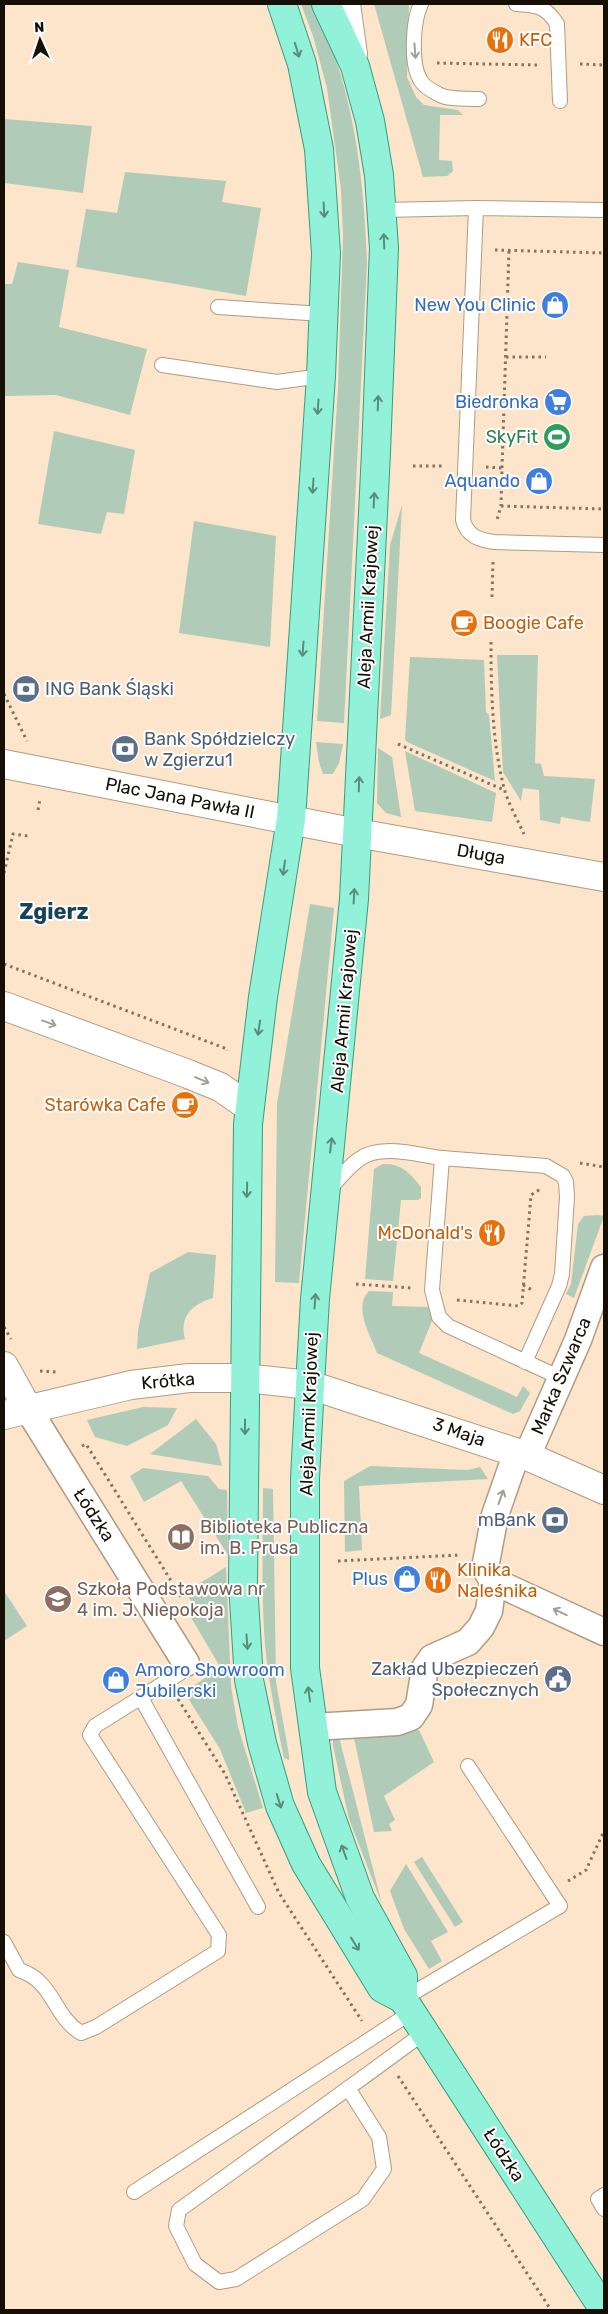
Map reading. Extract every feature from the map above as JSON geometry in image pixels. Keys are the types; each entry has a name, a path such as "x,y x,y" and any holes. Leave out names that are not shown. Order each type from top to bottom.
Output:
{"main road":[{"path":"282,4 302,64 319,149 326,245 321,376 291,819 249,1107 243,1584 249,1680 262,1743 280,1806 306,1864 382,1988 413,2014"},
{"name":"Aleja Armii Krajowej","path":"326,4 355,66 370,121 383,210 383,278 354,899 314,1299 305,1478 305,1668 322,1792 360,1898 403,1976 413,2014"},
{"name":"Łódzka","path":"413,2014 604,2310"}],"street":[{"path":"346,4 355,66"},
{"name":"Plac Jana Pawła II","path":"4,764 357,833"},
{"name":"Długa","path":"357,833 604,877"},
{"path":"4,1006 220,1087 249,1107"},
{"name":"Marka Szwarca","path":"487,1554 495,1515 522,1454 561,1378 586,1320 604,1268"},
{"name":"Łódzka","path":"4,1366 16,1412 186,1663"},
{"name":"Krótka","path":"16,1412 131,1385 189,1378 245,1378 310,1385"},
{"name":"3 Maja","path":"310,1385 522,1454 604,1490"},
{"path":"487,1554 484,1568 493,1580 604,1632"},
{"path":"313,1727 397,1722 411,1717 419,1705 425,1668 432,1658 468,1642 481,1626 488,1611 493,1580"}],"lane":[{"path":"421,4 417,12 416,24 416,62 421,81 442,96 479,99"},
{"path":"516,4 537,5 553,17 559,28 560,101"},
{"path":"476,208 462,520 465,528 471,535 481,540 494,542 604,545"},
{"path":"383,210 476,208 604,210"},
{"path":"218,307 323,314"},
{"path":"162,365 277,382 321,376"},
{"path":"325,1193 358,1160 370,1153 390,1152 546,1166 563,1176 567,1197 562,1274 559,1286 525,1362"},
{"path":"442,1158 432,1290 439,1317 448,1326 561,1378"},
{"path":"4,1942 19,1970 32,1974 46,1988 69,2026 81,2033 96,2026 218,1951 219,1935 90,1735 95,1726 180,1673 186,1663"},
{"path":"142,1698 258,1907"},
{"path":"134,2192 413,2014 560,1906 468,1766"},
{"path":"348,2088 379,2137 384,2169 363,2198 236,2279 218,2282 195,2264 176,2226 179,2210 348,2088 413,2014"},
{"path":"604,2195 598,2199 604,2208"}],"path":[{"path":"416,62 604,65"},
{"path":"475,250 604,253"},
{"path":"502,468 509,250"},
{"path":"506,357 546,357"},
{"path":"501,506 604,508"},
{"path":"491,642 495,731 504,790 525,837"},
{"path":"4,694 5,702 30,748"},
{"path":"398,744 504,790"},
{"path":"4,873 13,834 28,836"},
{"path":"4,964 227,1048 220,1087"},
{"path":"356,1284 452,1291 453,1300 519,1306 522,1303 530,1195 585,1164"},
{"path":"86,1444 183,1600"},
{"path":"338,1561 487,1554"},
{"path":"550,1891 586,1870 604,1831"}],"green space":[{"path":"301,4 313,4 327,34 347,97 359,163 367,263 344,723 317,721 338,387 343,236 341,189 327,88 313,36"},
{"path":"374,4 409,4 407,77 416,97 424,105 458,110 463,115 440,115 439,160 452,161 453,171 447,176 423,177"},
{"path":"4,119 92,126 83,193 4,183"},
{"path":"125,172 226,181 222,202 261,208 246,296 76,267 86,209 117,213"},
{"path":"18,262 69,270 59,327 147,349 130,415 56,395 4,396 4,284 12,284"},
{"path":"54,431 135,450 124,514 107,512 101,534 38,524"},
{"path":"402,505 391,715 380,719 390,545"},
{"path":"194,521 276,536 270,647 179,633"},
{"path":"497,655 538,655 535,763 541,764 544,776 595,779 590,822 561,817 560,824 540,820 539,790 523,788 521,801 503,772"},
{"path":"410,657 484,660 486,712 489,715 495,781 407,742 405,739"},
{"path":"316,742 343,744 339,763 333,774 323,774"},
{"path":"378,748 392,757 401,817 386,813 377,803"},
{"path":"405,751 496,793 492,822 415,811"},
{"path":"310,904 334,908 299,1283 275,1282 277,1104"},
{"path":"383,1164 395,1165 405,1170 421,1187 421,1198 418,1200 401,1200 393,1281 365,1279 374,1169"},
{"path":"584,1216 604,1216 574,1298 566,1294 571,1284 578,1224"},
{"path":"188,1252 216,1255 213,1298 199,1304 189,1312 184,1324 185,1339 137,1349 138,1330 150,1273"},
{"path":"369,1291 393,1292 392,1306 428,1307 432,1311 432,1321 419,1353 517,1397 523,1386 530,1393 520,1411 513,1414 377,1353 364,1321 364,1298"},
{"path":"143,1407 177,1408 168,1425 127,1446 95,1437 87,1420"},
{"path":"196,1419 216,1444 222,1466 150,1454"},
{"path":"370,1466 468,1470 480,1467 488,1479 359,1486 362,1550 345,1552 344,1481"},
{"path":"143,1468 208,1476 219,1489 227,1490 228,1555 181,1481 144,1502 130,1476"},
{"path":"263,1488 273,1489 276,1682 289,1760 284,1758 273,1702 265,1645"},
{"path":"226,1567 231,1686 238,1727 263,1808 246,1813 220,1749 184,1692 217,1670 219,1665 186,1609 191,1601 186,1592"},
{"path":"4,1591 27,1626 4,1641"},
{"path":"419,1730 434,1762 384,1796 395,1820 389,1824 392,1831 374,1832 354,1738"},
{"path":"339,1737 382,1904 349,1819 333,1746 333,1740"},
{"path":"422,1857 463,1922 455,1927 414,1862"},
{"path":"406,1864 448,1932 431,1941 442,1961 429,1969 404,1929 390,1891"}],"place":[{"name":"KFC","path":"500,40"},
{"name":"New You Clinic","path":"555,305"},
{"name":"Biedronka","path":"558,402"},
{"name":"SkyFit","path":"557,437"},
{"name":"Aquando","path":"539,481"},
{"name":"Boogie Cafe","path":"464,623"},
{"name":"ING Bank Śląski","path":"26,689"},
{"name":"Bank Spółdzielczy w Zgierzu1","path":"125,749"},
{"name":"Starówka Cafe","path":"185,1105"},
{"name":"McDonald's","path":"492,1233"},
{"name":"mBank","path":"555,1520"},
{"name":"Biblioteka Publiczna im. B. Prusa","path":"181,1537"},
{"name":"Plus","path":"407,1579"},
{"name":"Klinika Naleśnika","path":"438,1580"},
{"name":"Szkoła Podstawowa nr 4 im. J. Niepokoja","path":"58,1599"},
{"name":"Zakład Ubezpieczeń Społecznych","path":"558,1679"},
{"name":"Amoro Showroom Jubilerski","path":"116,1680"}],"district":[{"name":"Zgierz","path":"54,911"}]}
